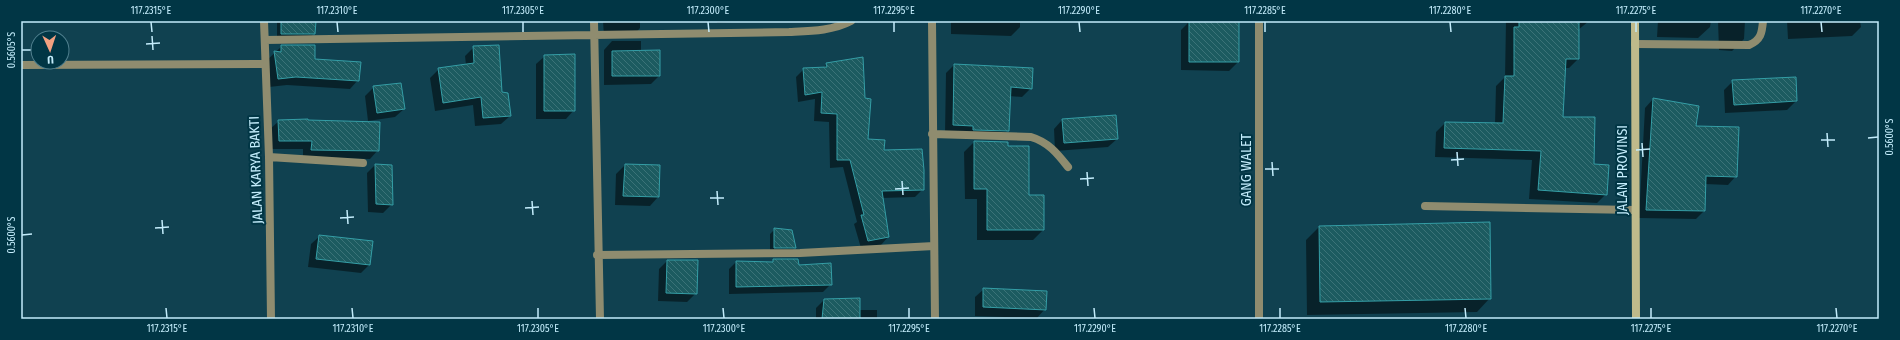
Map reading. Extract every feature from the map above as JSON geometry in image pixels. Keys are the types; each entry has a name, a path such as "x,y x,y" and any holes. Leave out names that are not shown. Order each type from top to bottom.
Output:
{"main road":[{"name":"JALAN PROVINSI","path":"1635,21 1636,319"}],"street":[{"name":"JALAN KARYA BAKTI","path":"264,21 269,157 272,319"},
{"path":"594,21 597,255 600,319"},
{"path":"264,40 815,30 841,26 852,21"},
{"path":"932,21 935,319"},
{"name":"GANG WALET","path":"1259,21 1259,319"},
{"path":"1635,44 1749,45 1758,40 1762,35 1763,21"},
{"path":"21,65 265,64"},
{"path":"932,134 1031,137 1042,140 1056,150 1068,167"},
{"path":"269,157 363,163"},
{"path":"1425,206 1635,210"},
{"path":"597,255 800,254 934,246"}],"building":[{"path":"281,21 316,21 315,34 281,34"},
{"path":"1189,21 1239,21 1239,62 1189,62"},
{"path":"1519,21 1579,21 1579,59 1566,59 1563,117 1595,117 1594,164 1609,165 1607,195 1538,190 1541,151 1444,148 1445,122 1503,123 1505,76 1514,76 1514,27 1519,27"},
{"path":"281,45 315,45 315,59 361,62 359,81 296,77 278,79 274,51 281,52"},
{"path":"499,45 502,92 508,93 511,116 483,118 481,97 443,103 438,68 474,63 473,46"},
{"path":"660,50 660,76 612,76 612,51"},
{"path":"575,54 575,111 544,111 544,55"},
{"path":"863,57 865,98 871,99 868,139 885,140 884,150 922,149 924,170 924,190 882,191 889,237 868,241 861,215 864,215 850,160 837,160 837,114 821,113 822,92 805,95 803,68 827,67 826,63"},
{"path":"954,64 1033,68 1032,89 1011,87 1009,131 973,130 973,126 953,125"},
{"path":"1796,77 1797,101 1734,105 1732,80"},
{"path":"401,83 405,109 377,113 373,86"},
{"path":"1653,98 1699,106 1696,126 1739,127 1737,177 1706,176 1705,211 1646,210"},
{"path":"1116,115 1118,139 1064,143 1062,119"},
{"path":"308,119 380,122 379,151 311,150 312,141 279,141 278,120"},
{"path":"974,141 1008,142 1008,146 1029,146 1029,195 1044,195 1044,230 987,230 987,189 974,189"},
{"path":"375,164 392,165 393,205 376,204"},
{"path":"625,164 660,165 659,197 623,196"},
{"path":"1490,222 1491,299 1320,302 1319,226"},
{"path":"774,228 792,230 796,248 774,248"},
{"path":"319,235 373,241 370,265 316,259"},
{"path":"773,259 798,259 799,265 831,263 832,285 736,287 736,261 773,262"},
{"path":"667,260 698,260 697,294 666,293"},
{"path":"983,288 1047,291 1046,310 983,307"},
{"path":"860,298 860,319 822,319 824,299"}]}
